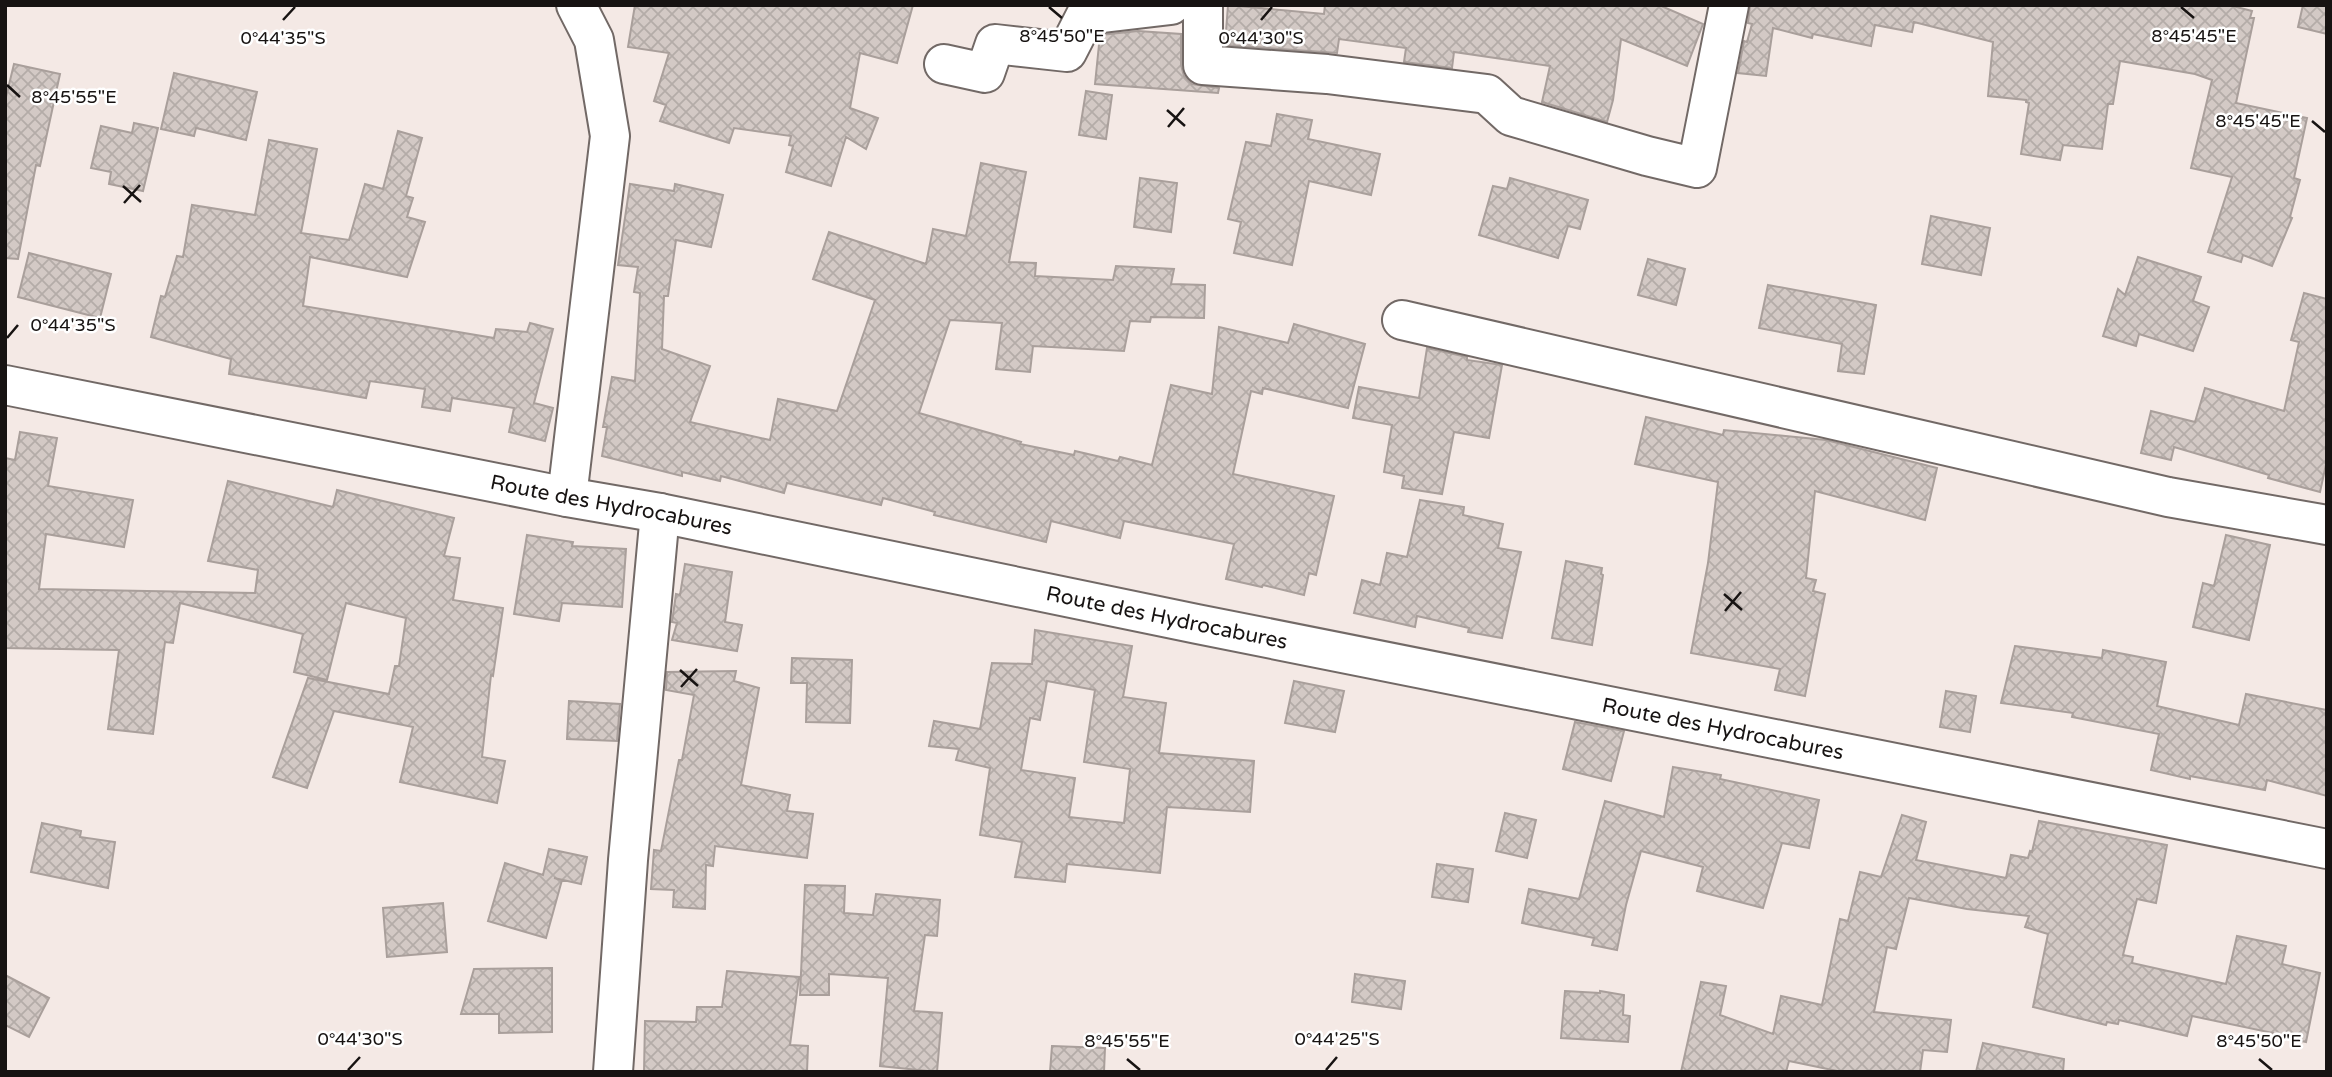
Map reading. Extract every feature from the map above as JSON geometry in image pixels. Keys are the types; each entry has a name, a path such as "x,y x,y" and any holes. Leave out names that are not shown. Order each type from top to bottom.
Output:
{"street":[{"path":"568,497 610,136 594,40 576,5"},
{"path":"944,64 985,73 995,44 1067,52 1086,15 1171,5"},
{"path":"1203,5 1203,65 1327,74 1487,94 1511,116 1697,168 1729,5"},
{"path":"1402,320 2168,497 2327,525"},
{"name":"Route des Hydrocabures","path":"5,384 660,513 1197,624 2327,849"},
{"path":"614,1072 628,860 660,513"}],"building":[{"path":"635,5 913,5 897,63 860,53 850,108 878,118 866,149 846,137 831,186 786,172 793,146 789,145 791,136 734,128 729,143 660,121 666,105 654,101 669,53 628,47"},
{"path":"1228,5 1324,14 1325,5 1659,5 1703,24 1687,66 1621,39 1613,100 1607,122 1542,102 1550,66 1454,52 1452,68 1404,62 1406,48 1339,39 1337,53 1225,45"},
{"path":"1750,5 2229,5 2252,11 2250,18 2254,18 2236,103 2307,118 2294,178 2300,180 2290,217 2292,218 2272,266 2243,255 2241,262 2208,252 2232,177 2191,168 2212,80 2195,74 2120,61 2113,104 2108,104 2102,149 2063,145 2060,160 2021,154 2029,103 2026,100 1988,96 1993,42 1914,22 1912,32 1875,25 1871,46 1813,34 1812,38 1773,28 1766,76 1738,73 1744,41 1747,42 1752,24 1748,23"},
{"path":"2303,5 2327,5 2327,34 2298,27"},
{"path":"1138,31 1181,34 1181,65 1184,76 1192,84 1219,88 1218,93 1095,84 1100,35"},
{"path":"14,64 60,74 40,166 36,165 18,259 5,258 5,101"},
{"path":"174,73 257,92 246,140 196,128 194,136 161,129"},
{"path":"1086,91 1112,95 1106,139 1079,135"},
{"path":"1277,114 1312,120 1308,139 1380,154 1371,195 1309,181 1292,265 1234,253 1241,222 1228,219 1246,142 1271,146"},
{"path":"134,123 158,128 143,191 109,184 111,172 91,168 101,126 132,133"},
{"path":"398,131 422,138 406,196 413,198 407,217 425,222 407,277 310,257 303,306 494,338 496,329 527,332 530,323 553,329 534,403 553,408 545,441 509,432 514,408 452,398 450,411 422,407 425,389 370,381 366,398 229,374 231,359 151,337 161,296 165,297 177,256 183,257 192,205 255,215 269,140 317,149 301,233 349,240 365,184 383,189"},
{"path":"981,163 1026,172 1009,262 1036,263 1035,276 1113,280 1116,266 1174,269 1171,284 1205,285 1204,318 1151,317 1150,322 1130,321 1124,351 1033,346 1030,372 996,369 1002,323 950,320 919,413 1021,442 1020,444 1074,455 1075,451 1118,461 1120,457 1152,465 1171,385 1212,394 1219,327 1288,343 1294,324 1365,344 1348,408 1263,388 1262,394 1251,391 1233,474 1334,496 1316,575 1309,573 1304,595 1226,579 1234,544 1124,521 1120,538 1051,521 1046,542 934,515 935,512 883,498 881,505 787,483 784,493 721,476 720,481 682,472 682,476 602,456 607,427 603,427 612,377 635,381 640,293 634,292 638,267 618,265 630,184 674,191 675,184 723,195 711,247 676,240 668,296 664,296 662,349 710,366 690,422 770,440 778,399 837,411 875,300 813,279 829,232 926,264 933,229 966,236"},
{"path":"1140,178 1177,183 1171,232 1134,227"},
{"path":"1510,178 1588,200 1580,229 1568,226 1558,258 1479,235 1493,186 1507,189"},
{"path":"1931,216 1990,228 1981,275 1922,264"},
{"path":"29,253 111,274 100,318 18,297"},
{"path":"2138,257 2201,277 2193,301 2209,307 2193,351 2139,334 2136,346 2103,336 2118,289 2125,295"},
{"path":"1648,259 1685,269 1676,305 1638,295"},
{"path":"1768,285 1876,305 1864,374 1838,371 1842,344 1759,328"},
{"path":"2304,293 2327,299 2327,460 2320,492 2174,447 2171,460 2141,453 2151,411 2195,422 2205,388 2284,411 2299,342 2291,340"},
{"path":"1427,348 1467,357 1467,360 1502,365 1489,438 1454,432 1442,494 1402,488 1404,476 1384,472 1392,425 1353,418 1359,387 1419,398"},
{"path":"1646,417 1723,435 1724,430 1826,440 1937,468 1925,520 1815,491 1806,578 1816,580 1813,591 1825,594 1805,696 1775,690 1780,669 1691,653 1708,563 1718,482 1635,464"},
{"path":"20,432 57,438 48,486 133,500 124,547 46,534 39,589 255,593 258,570 208,561 228,481 333,507 337,490 454,518 444,556 460,558 453,600 503,608 493,676 491,675 482,757 505,761 497,803 400,782 413,727 334,711 307,788 273,777 308,678 389,694 395,666 399,666 406,618 346,603 327,680 294,672 303,634 180,603 173,643 165,642 153,734 108,729 119,650 5,648 5,458 15,460"},
{"path":"1420,500 1464,507 1463,515 1503,524 1498,548 1521,552 1502,638 1468,632 1469,628 1417,616 1415,627 1354,613 1362,580 1380,585 1387,553 1407,557"},
{"path":"527,535 573,542 572,546 626,549 622,607 562,603 559,621 514,614"},
{"path":"2226,535 2270,545 2249,640 2193,627 2203,583 2214,586"},
{"path":"1566,561 1602,568 1592,645 1552,638"},
{"path":"685,564 732,572 725,622 742,625 737,651 672,640 677,623 672,622 676,594 680,595"},
{"path":"1035,630 1132,646 1123,697 1166,703 1159,753 1254,761 1250,812 1167,807 1160,873 1067,864 1065,882 1015,877 1022,842 980,835 990,768 956,760 959,749 929,746 934,721 980,729 992,663 1032,664","holes":["1047,681 1095,690 1084,762 1130,769 1124,823 1069,817 1075,778 1021,770 1030,718 1040,720"]},
{"path":"2015,646 2102,658 2103,650 2166,662 2157,706 2239,725 2246,694 2327,710 2327,796 2267,780 2265,790 2190,776 2190,779 2151,770 2159,734 2072,717 2073,713 2001,703"},
{"path":"792,658 852,660 850,723 806,722 807,683 791,683"},
{"path":"736,671 734,681 759,688 741,785 790,795 787,811 813,814 807,858 715,846 713,866 706,865 705,909 673,907 674,890 651,889 654,850 661,851 694,695 666,690 667,672"},
{"path":"1294,681 1344,691 1335,732 1285,723"},
{"path":"1946,691 1976,696 1970,732 1940,727"},
{"path":"569,701 620,704 617,741 567,739"},
{"path":"1575,722 1624,731 1611,781 1563,769"},
{"path":"1673,767 1721,775 1720,779 1819,800 1809,848 1782,843 1763,908 1697,891 1703,867 1641,851 1617,950 1592,945 1594,938 1522,923 1529,889 1579,899 1605,801 1664,817"},
{"path":"1505,813 1536,820 1527,858 1496,851"},
{"path":"1902,815 1926,822 1916,860 2006,878 2011,855 2028,858 2030,851 2032,852 2039,821 2167,845 2156,903 2137,899 2123,955 2133,957 2132,963 2226,984 2237,936 2286,946 2282,964 2320,973 2306,1042 2192,1016 2187,1036 2119,1020 2118,1024 2107,1022 2106,1025 2033,1007 2048,934 2025,927 2029,916 1967,909 1909,898 1896,949 1887,947 1874,1012 1951,1020 1947,1052 1923,1050 1920,1072 1842,1072 1789,1061 1786,1072 1681,1072 1701,982 1726,986 1720,1015 1773,1034 1781,996 1822,1005 1840,919 1848,921 1860,872 1881,877"},
{"path":"42,823 81,831 80,837 115,842 108,888 31,872"},
{"path":"549,849 587,857 581,884 554,878 562,880 546,938 488,921 505,863 543,875"},
{"path":"1437,864 1473,869 1468,902 1432,897"},
{"path":"805,885 845,886 844,913 873,915 876,894 940,900 937,936 925,935 914,1011 942,1013 937,1072 880,1066 888,978 829,974 829,995 800,995"},
{"path":"443,903 447,952 387,957 383,908"},
{"path":"552,968 552,1032 499,1033 499,1014 461,1014 474,969"},
{"path":"727,971 799,977 790,1045 808,1046 807,1072 644,1072 645,1021 696,1022 697,1007 722,1007"},
{"path":"1355,974 1405,981 1401,1009 1352,1002"},
{"path":"5,975 49,998 29,1037 5,1025"},
{"path":"1565,991 1600,991 1624,995 1623,1015 1630,1016 1628,1042 1561,1038"},
{"path":"1983,1043 2064,1059 2063,1072 1976,1072"},
{"path":"1052,1046 1105,1048 1104,1072 1050,1072"}]}
